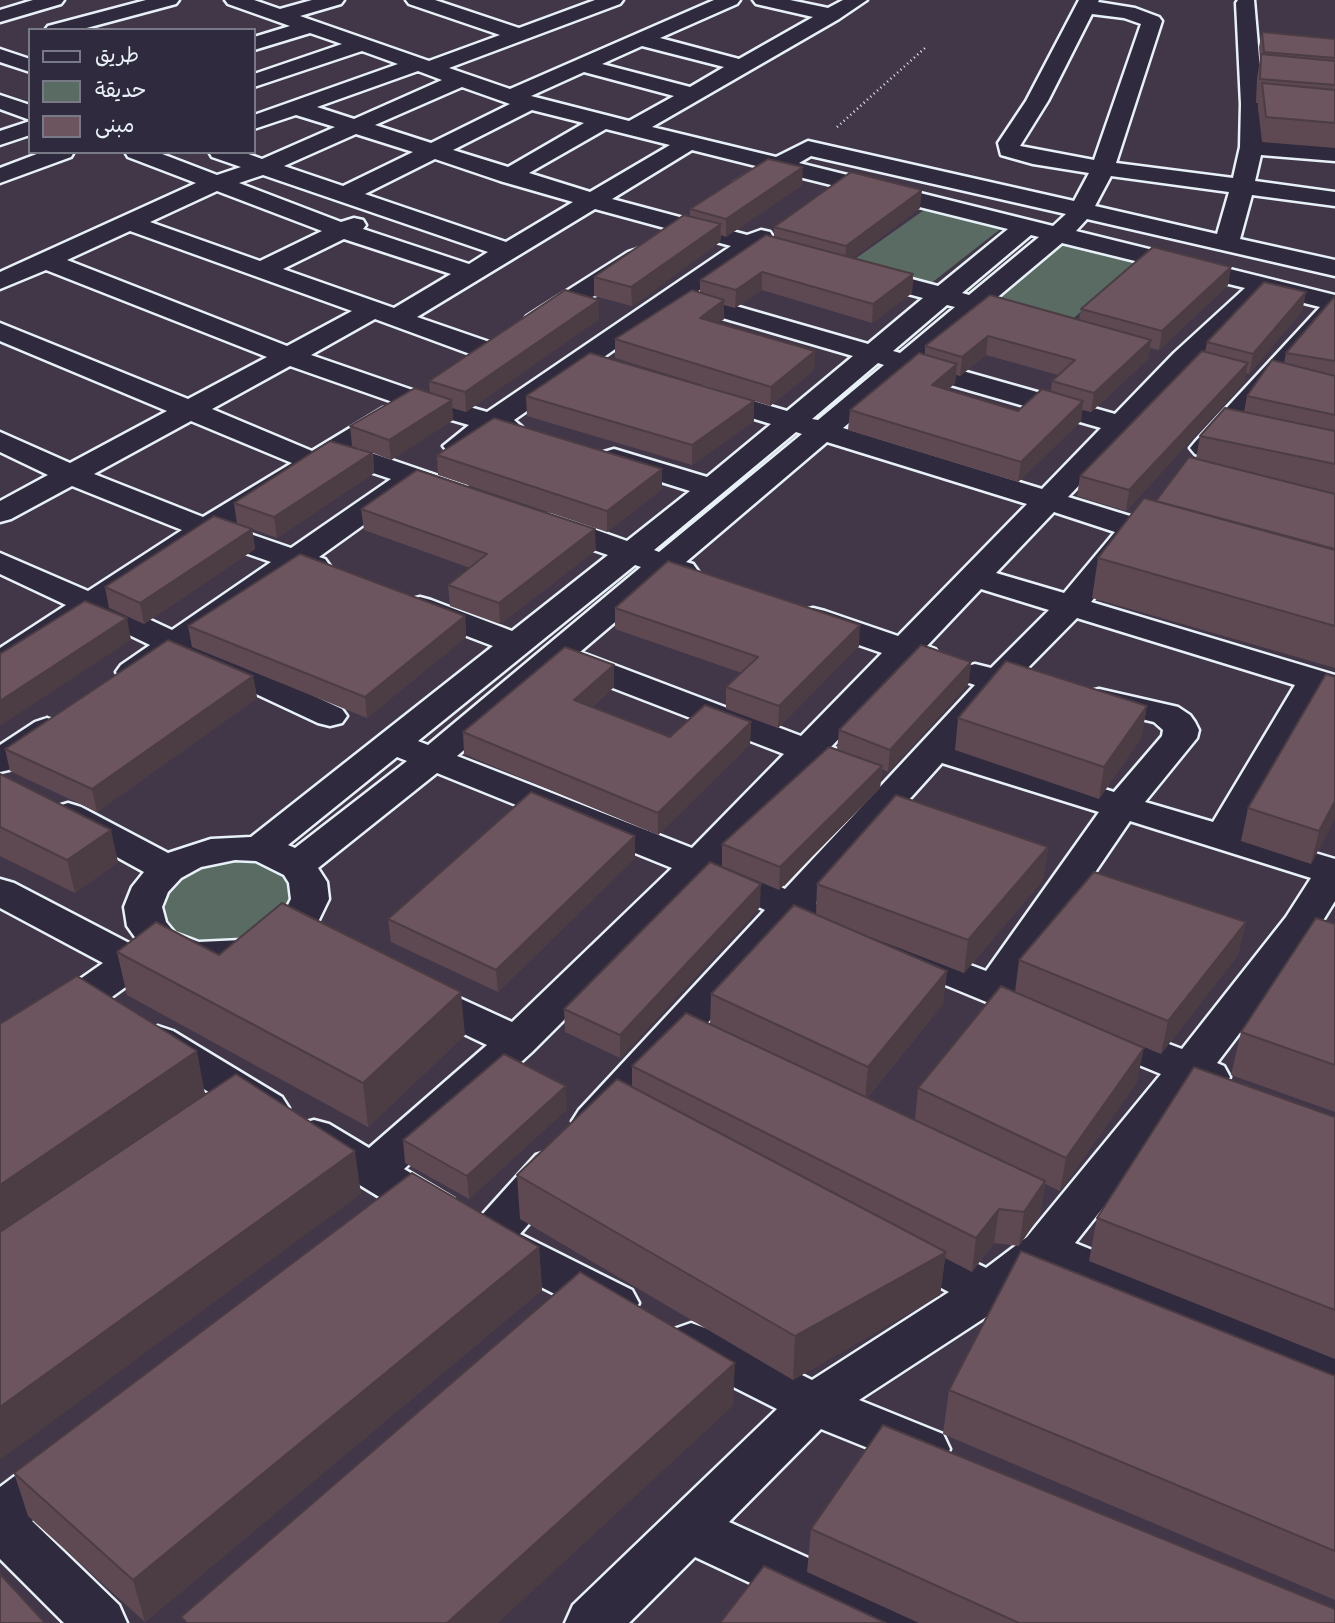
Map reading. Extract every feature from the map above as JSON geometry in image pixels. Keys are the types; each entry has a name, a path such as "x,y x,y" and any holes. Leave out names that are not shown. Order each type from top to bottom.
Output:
{"street":[{"path":"16,37 1,16 54,0"},
{"path":"63,28 169,0"},
{"path":"235,0 520,100 776,166 830,190 1025,226 1335,304 1190,466"},
{"path":"281,15 334,0"},
{"path":"416,0 518,34"},
{"path":"554,0 587,10"},
{"path":"259,116 298,108 613,0"},
{"path":"344,195 469,132 520,100 584,66 730,0"},
{"path":"763,0 832,15"},
{"path":"632,130 857,0"},
{"path":"89,3 156,26"},
{"path":"1226,243 1251,147 1250,40 1246,3"},
{"path":"298,866 431,760 665,565 1056,235 1081,210 1103,169 1152,21 1128,12 1088,4 1009,146 1012,152 1103,169 1335,199"},
{"path":"256,43 312,26"},
{"path":"642,40 743,65"},
{"path":"1250,40 1274,43"},
{"path":"256,79 363,44"},
{"path":"0,55 28,65"},
{"path":"584,66 693,94"},
{"path":"1251,70 1275,72"},
{"path":"0,281 216,183 263,167 462,79"},
{"path":"342,92 420,117"},
{"path":"0,102 28,112"},
{"path":"1252,104 1280,106"},
{"path":"298,108 508,176 683,227 1014,314"},
{"path":"508,176 603,122"},
{"path":"445,124 469,132"},
{"path":"0,138 28,129"},
{"path":"0,513 291,356 385,314 469,272 687,144"},
{"path":"1251,147 1335,154"},
{"path":"0,663 93,605 205,529 417,401 776,166 808,148 1335,268"},
{"path":"0,176 58,154"},
{"path":"153,154 216,183 343,231 469,272"},
{"path":"226,154 506,250"},
{"path":"830,190 873,162"},
{"path":"262,270 387,209"},
{"path":"109,687 297,560 492,423 598,360 673,296 785,221"},
{"path":"130,223 385,314 470,366"},
{"path":"259,849 630,553 1025,226"},
{"path":"44,260 291,356 417,401 530,434"},
{"path":"372,1171 517,1042 698,864 1183,359 1262,286"},
{"path":"673,296 1120,425"},
{"path":"0,331 190,409 323,456 414,477 477,499"},
{"path":"678,386 1188,543"},
{"path":"0,441 71,475 205,529 336,575"},
{"path":"582,449 710,487"},
{"path":"488,1239 634,1106 790,906 1071,606 1159,501"},
{"path":"528,517 715,583"},
{"path":"0,562 330,716"},
{"path":"976,577 1325,683 1223,837"},
{"path":"388,594 517,644"},
{"path":"790,609 998,681 1157,712 1178,722 1181,730 1179,738 1122,807 994,989"},
{"path":"557,654 807,751 903,783"},
{"path":"0,761 66,717"},
{"path":"392,743 698,864 790,906 1250,1092"},
{"path":"592,1623 814,1404 989,1291 1043,1250 1189,1069 1317,931 1335,872 934,750"},
{"path":"20,790 168,869"},
{"path":"0,892 147,952 178,951 199,956 222,957 246,953 268,945 286,934 302,917 310,899 308,882 298,866 281,856 259,849 211,851 188,858 168,869 151,887 143,907 147,926 147,952"},
{"path":"286,934 323,951"},
{"path":"2,1052 86,997 147,952"},
{"path":"384,979 517,1042"},
{"path":"86,997 240,1112 372,1171 399,1211 488,1239 814,1404 966,1466"},
{"path":"868,1228 989,1291"},
{"path":"1043,1250 1335,1369"},
{"path":"548,1324 587,1289"},
{"path":"0,1516 99,1443"},
{"path":"0,1524 100,1623"},
{"path":"687,1528 893,1623"}],"path":[{"path":"808,148 832,132 925,48"}],"green space":[{"path":"927,208 1003,227 925,288 845,266"},
{"path":"1053,241 1138,262 1068,323 985,300"},
{"path":"229,857 266,862 280,870 290,881 293,893 291,907 252,940 191,944 163,928 157,902 190,867"}],"building":[{"path":"1262,32 1335,39 1335,58 1264,52"},
{"path":"1261,54 1335,61 1335,85 1260,79"},
{"path":"1262,83 1335,90 1335,123 1266,117"},
{"path":"768,159 803,167 726,219 690,209"},
{"path":"851,172 922,190 846,246 774,227"},
{"path":"684,215 721,224 631,287 594,277"},
{"path":"766,235 913,274 873,304 762,272 736,290 700,280"},
{"path":"1153,247 1231,267 1162,331 1081,309"},
{"path":"1264,282 1306,292 1253,354 1207,342"},
{"path":"565,290 599,300 465,392 429,381"},
{"path":"692,290 724,300 700,318 815,351 771,387 615,339"},
{"path":"990,295 1151,340 1094,393 1052,381 1075,360 988,336 962,357 925,346"},
{"path":"1335,296 1335,361 1286,353"},
{"path":"1202,351 1248,363 1129,490 1080,476"},
{"path":"590,353 754,401 692,445 526,396"},
{"path":"919,353 957,364 932,385 1018,411 1042,389 1083,401 1021,462 850,410"},
{"path":"1272,360 1335,376 1335,415 1247,396"},
{"path":"415,388 452,400 389,440 350,426"},
{"path":"1225,408 1335,431 1335,464 1200,436"},
{"path":"494,418 662,469 607,511 437,455"},
{"path":"330,441 372,453 274,517 234,503"},
{"path":"1189,457 1335,494 1335,549 1156,501"},
{"path":"417,470 595,529 499,603 448,585 487,554 361,509"},
{"path":"1144,498 1335,550 1335,626 1098,558"},
{"path":"214,516 252,529 140,603 105,587"},
{"path":"300,554 465,616 365,697 188,626"},
{"path":"668,561 860,625 779,706 726,687 758,657 615,608"},
{"path":"85,601 127,618 0,701 0,654"},
{"path":"168,640 253,676 92,789 5,749"},
{"path":"921,645 971,662 890,750 839,730"},
{"path":"565,647 614,665 574,700 670,737 705,705 751,722 658,813 463,732"},
{"path":"1006,661 1147,706 1104,767 958,718"},
{"path":"1326,674 1335,677 1335,801 1319,831 1248,808"},
{"path":"829,747 882,766 780,867 722,844"},
{"path":"0,774 111,830 67,860 0,827"},
{"path":"531,792 635,836 496,970 388,919"},
{"path":"896,795 1048,847 968,940 817,884"},
{"path":"710,862 761,884 620,1035 564,1009"},
{"path":"1094,872 1246,922 1168,1021 1019,960"},
{"path":"282,903 461,992 363,1083 117,952 156,922 219,955"},
{"path":"794,905 947,971 868,1067 711,994"},
{"path":"1316,918 1335,924 1335,1065 1241,1032"},
{"path":"77,976 197,1051 0,1185 0,1024"},
{"path":"1001,986 1144,1048 1066,1158 918,1088"},
{"path":"686,1013 1045,1181 1024,1212 999,1209 976,1238 632,1066"},
{"path":"504,1054 566,1086 467,1176 403,1140"},
{"path":"1194,1067 1335,1117 1335,1310 1097,1218"},
{"path":"236,1074 355,1151 0,1407 0,1232"},
{"path":"617,1079 946,1252 795,1336 517,1175"},
{"path":"412,1173 539,1247 133,1580 14,1473"},
{"path":"1021,1251 1335,1376 1335,1551 949,1390"},
{"path":"580,1272 735,1363 447,1623 187,1623 181,1617"},
{"path":"883,1425 1335,1609 1335,1623 1019,1623 811,1529"},
{"path":"764,1566 886,1623 720,1623"},
{"path":"0,1574 45,1623 0,1623"}]}
